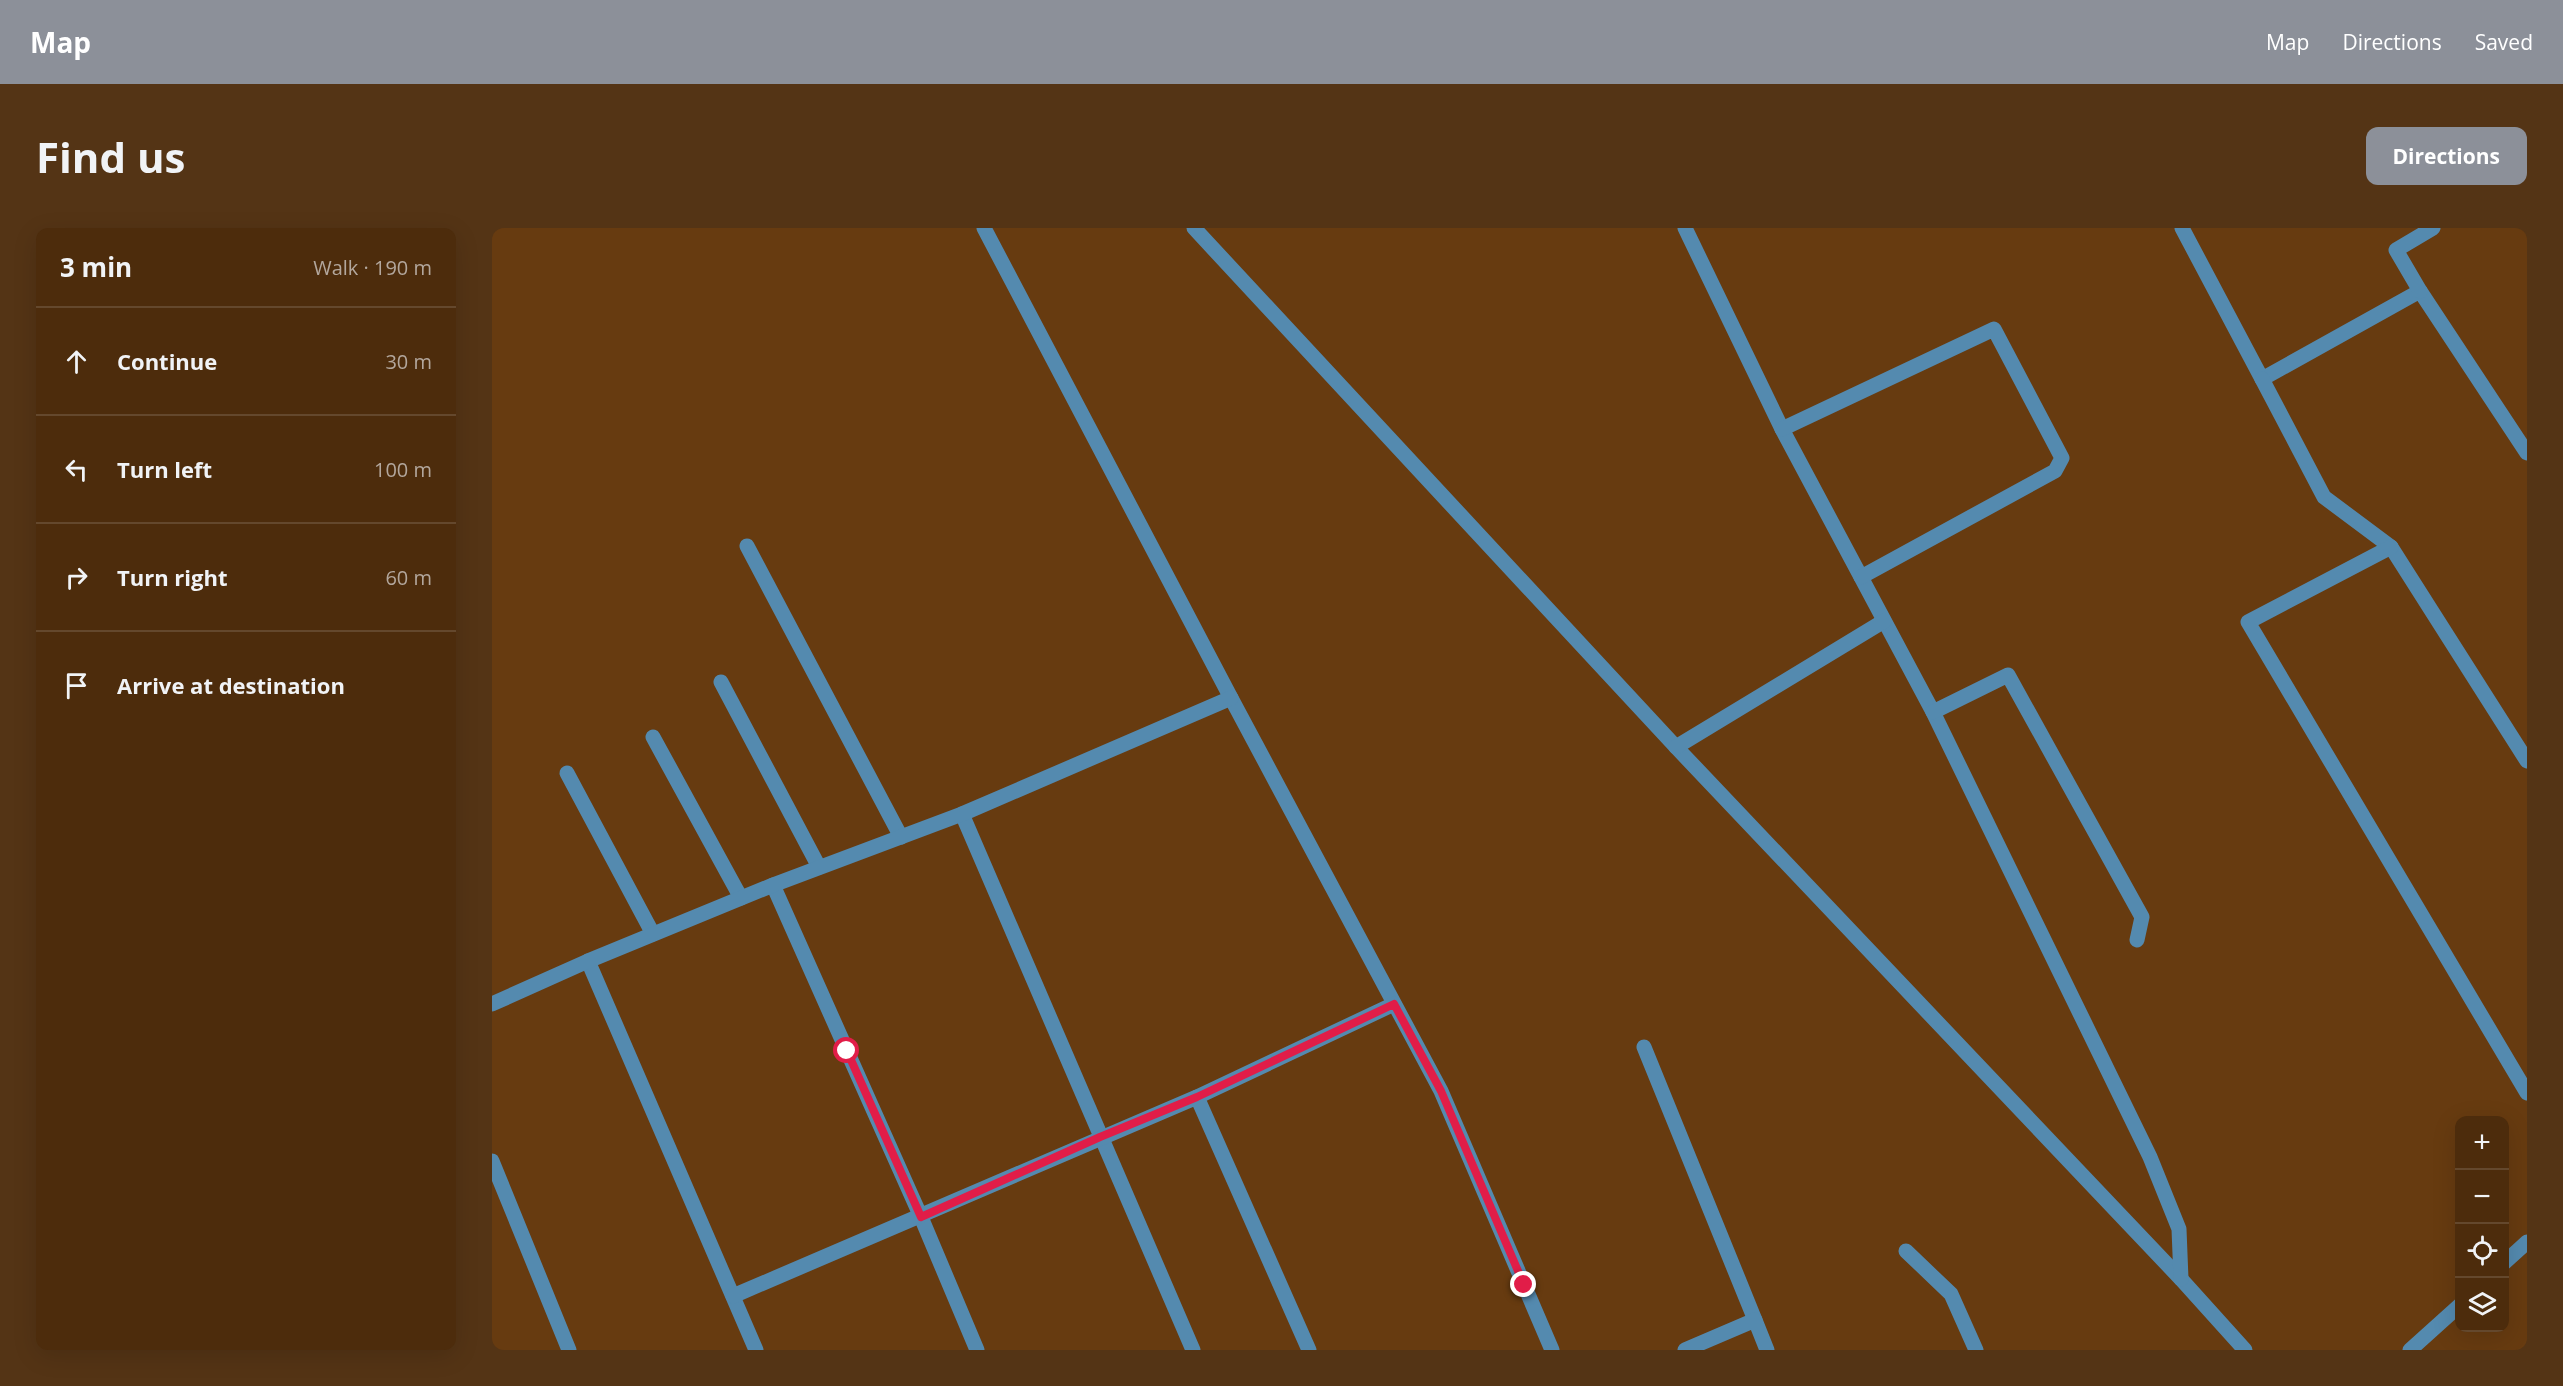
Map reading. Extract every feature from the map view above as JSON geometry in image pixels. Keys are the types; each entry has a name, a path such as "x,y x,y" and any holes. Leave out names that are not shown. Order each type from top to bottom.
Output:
{"street":[{"path":"984,228 1231,699 1441,1091 1552,1350"},
{"path":"1194,228 1676,747 2181,1279 2245,1350"},
{"path":"1685,228 1782,429 1933,712 2150,1157 2179,1229 2181,1279"},
{"path":"2182,228 2324,497 2391,547 2527,761"},
{"path":"2433,228 2396,250 2420,291 2527,453"},
{"path":"2262,378 2420,291"},
{"path":"1782,429 1994,329 2062,458 2055,471 1861,577"},
{"path":"747,546 901,837"},
{"path":"2391,547 2248,622 2527,1093"},
{"path":"1676,747 1884,621"},
{"path":"1933,712 2008,675 2142,917 2137,940"},
{"path":"721,682 819,867"},
{"path":"492,1004 588,961 773,885 962,814 1231,699"},
{"path":"653,737 741,898"},
{"path":"567,773 653,934"},
{"path":"962,814 1193,1350"},
{"path":"773,885 921,1217 976,1350"},
{"path":"588,961 756,1350"},
{"path":"733,1296 1197,1097 1394,1004"},
{"path":"1644,1047 1767,1350"},
{"path":"1197,1097 1309,1350"},
{"path":"492,1161 569,1350"},
{"path":"2509,1259 2527,1242"},
{"path":"1906,1251 1951,1294 1976,1350"},
{"path":"2410,1350 2455,1310"},
{"path":"1685,1350 1755,1320"}],"route":[{"path":"847,1051 921,1217 1100,1137 1197,1097 1394,1004 1441,1091 1524,1285"}]}
